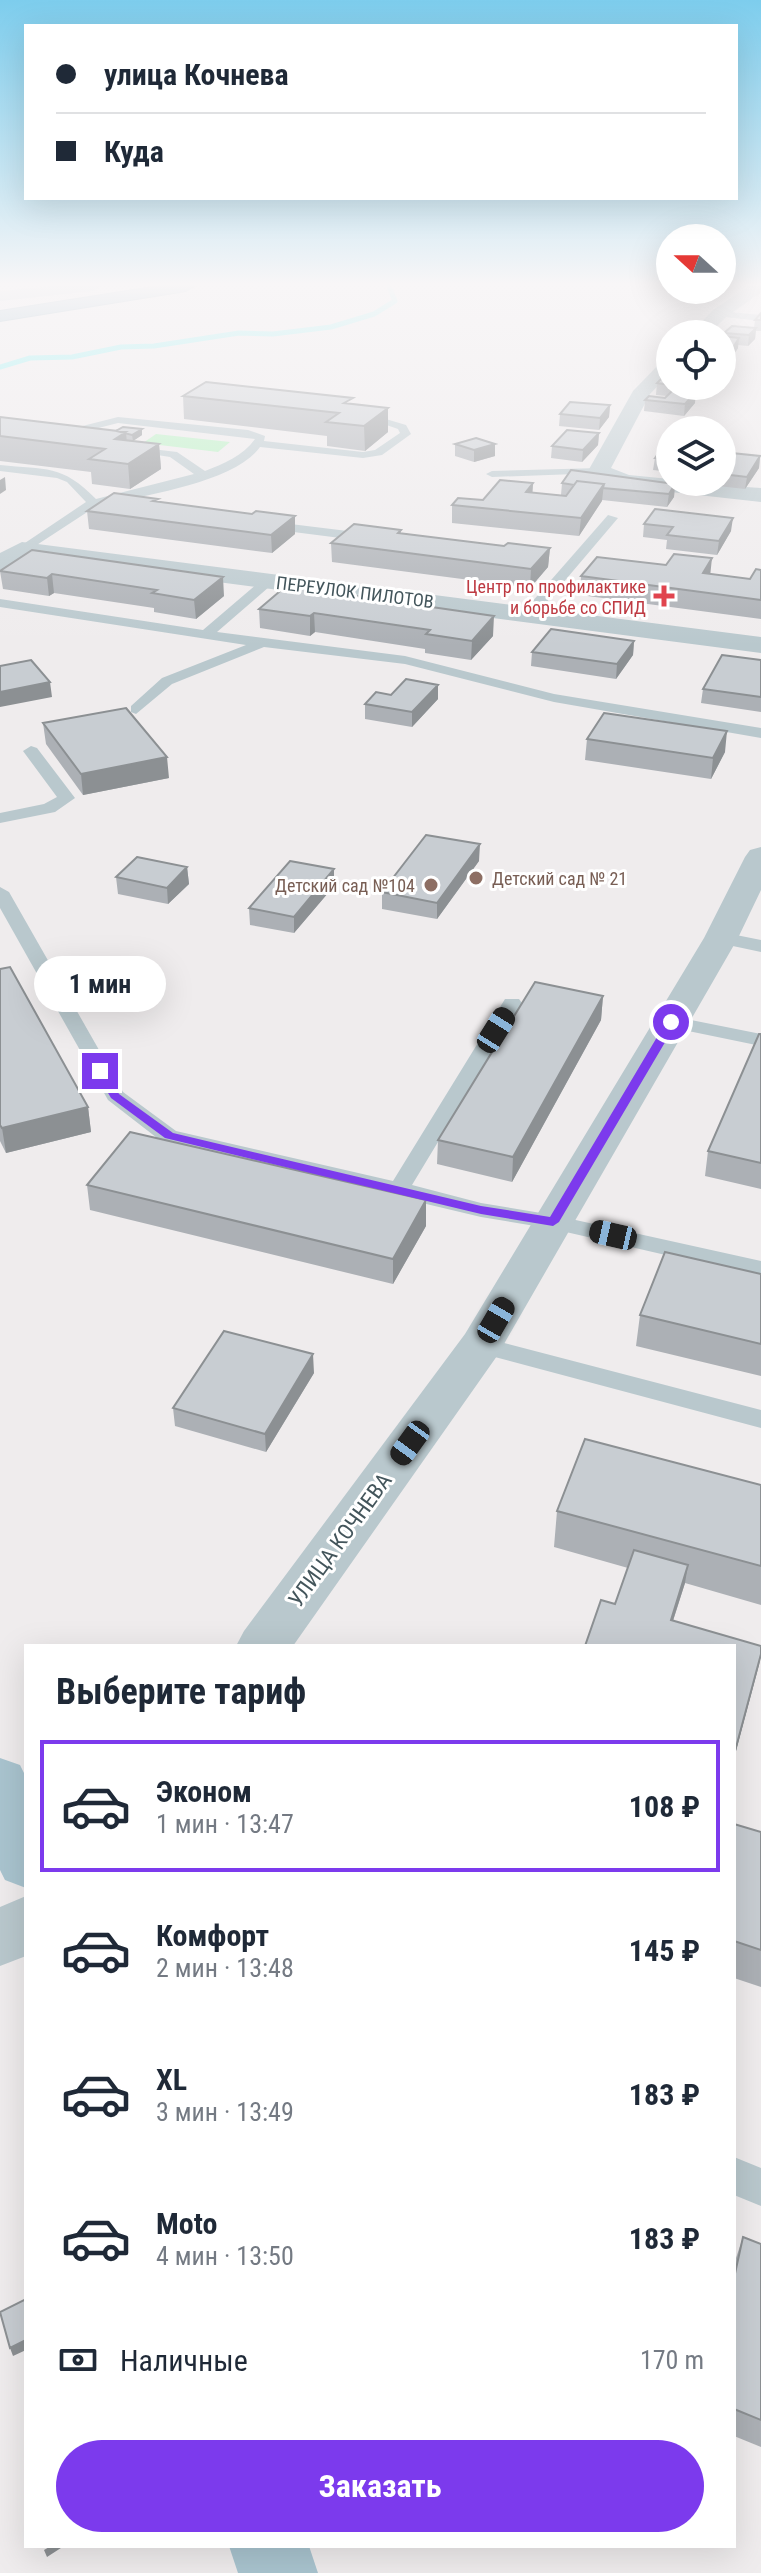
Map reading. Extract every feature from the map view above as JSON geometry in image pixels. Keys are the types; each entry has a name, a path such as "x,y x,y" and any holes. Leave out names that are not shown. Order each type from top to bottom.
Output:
{"main road":[{"path":"0,1783 24,1855"},
{"path":"270,2548 278,2573"}],"street":[{"path":"634,406 599,471 626,481 761,495"},
{"path":"0,563 22,549"},
{"name":"ПЕРЕУЛОК ПИЛОТОВ","path":"22,549 761,645"},
{"name":"УЛИЦА КОЧНЕВА","path":"264,1644 481,1345 671,1022 741,942 761,857"},
{"path":"0,1937 24,1926"}],"lane":[{"path":"259,444 363,455 378,453 406,434 402,427 346,410"},
{"path":"22,549 93,503 204,476 231,465 259,444 261,438 248,433 118,420 47,438 91,443"},
{"path":"120,447 173,454 204,476"},
{"path":"0,468 59,475 71,480 93,503 141,509"},
{"path":"492,474 599,471"},
{"path":"529,614 612,518"},
{"path":"252,523 379,539"},
{"path":"206,634 270,580"},
{"path":"0,603 263,643 405,660 554,698 761,733"},
{"path":"136,709 167,681 263,643"},
{"path":"0,818 49,808 67,798 31,751"},
{"path":"0,892 115,1096 169,1136 481,1210 553,1222 761,1269"},
{"path":"399,1189 512,1003"},
{"path":"671,1022 761,1040"},
{"path":"481,1345 761,1419"},
{"path":"736,2177 761,2187"}],"green space":[{"path":"156,434 230,442 218,452 143,443"}],"building":[{"path":"275,406 388,408 364,426 326,422 339,413"},
{"path":"567,406 609,406 600,418 560,414"},
{"path":"0,417 126,432 115,439 159,444 128,464 89,459 105,449 0,436"},
{"path":"123,427 142,429 132,435 116,431"},
{"path":"567,430 599,433 583,450 552,446"},
{"path":"476,438 495,444 474,450 455,444"},
{"path":"736,453 760,456 747,477 736,476"},
{"path":"571,470 656,481 656,493 603,488 604,484 577,481 574,485 562,483"},
{"path":"500,480 533,483 526,492 566,496 577,481 604,484 581,518 452,505 458,498 483,500"},
{"path":"114,493 252,514 256,511 295,516 271,535 87,511"},
{"path":"655,509 733,518 719,541 667,535 673,527 644,524"},
{"path":"354,524 401,530 398,533 504,546 508,543 550,548 531,569 331,543"},
{"path":"32,550 223,577 194,600 152,593 157,590 52,574 47,578 0,571"},
{"path":"674,554 712,558 703,573 750,579 756,569 761,570 761,600 581,576 597,557 666,565"},
{"path":"286,586 494,616 472,641 426,634 430,630 314,613 310,616 259,609"},
{"path":"551,629 634,641 617,664 532,652"},
{"path":"722,655 761,660 761,697 703,689"},
{"path":"31,660 50,682 0,692 0,666"},
{"path":"406,679 438,685 412,712 365,704 376,692 391,695"},
{"path":"126,708 167,757 81,774 43,723"},
{"path":"604,713 727,731 713,758 587,739"},
{"name":"Детский сад №104","path":"426,835 480,844 437,903 382,892"},
{"path":"137,857 187,867 167,888 116,877"},
{"path":"290,861 334,869 294,917 249,908"},
{"path":"10,967 88,1107 2,1128 0,969"},
{"path":"535,982 603,996 513,1157 438,1140"},
{"path":"761,1034 761,1163 708,1151"},
{"path":"130,1132 426,1200 393,1259 87,1185"},
{"path":"665,1252 761,1274 761,1344 640,1315"},
{"path":"224,1331 313,1354 265,1434 173,1408"},
{"path":"585,1439 761,1485 761,1566 557,1511"},
{"path":"634,1550 688,1565 671,1620 761,1646 736,1748 736,1644 586,1644 601,1600 615,1604"},
{"path":"736,1825 761,1832 761,1950 736,1942"},
{"path":"743,2237 761,2244 761,2420 736,2410 736,2269"},
{"path":"24,2300 24,2341 10,2348 0,2312"}],"place":[{"name":"Центр по профилактике и борьбе со СПИД","path":"664,596"},
{"name":"Детский сад № 21","path":"476,878"},
{"name":"Детский сад №104","path":"431,885"}],"route":[{"path":"100,1071 115,1096 169,1136 481,1210 553,1222 671,1022"}]}
